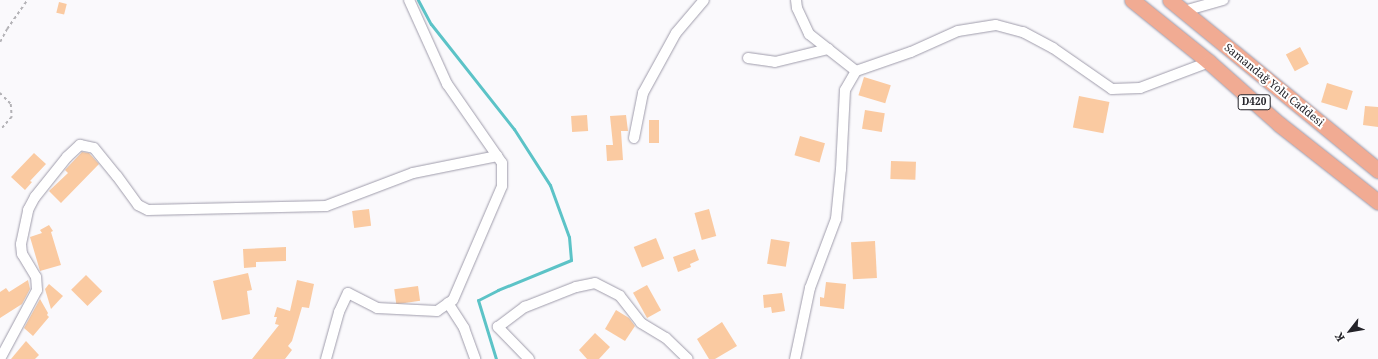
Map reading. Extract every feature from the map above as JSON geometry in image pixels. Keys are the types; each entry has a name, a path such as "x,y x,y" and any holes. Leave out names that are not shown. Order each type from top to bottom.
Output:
{"highway":[{"name":"Samandağ Yolu Caddesi","path":"1132,0 1209,62 1279,124 1378,202"},
{"name":"Samandağ Yolu Caddesi","path":"1170,0 1378,170"}],"street":[{"path":"326,359 339,312 348,293 377,308 437,311 453,300 502,186 502,163 447,84 409,0"},
{"path":"634,138 643,93 676,33 704,0"},
{"path":"796,0 797,8 809,34 856,71"},
{"path":"1184,11 1223,0"},
{"path":"795,359 810,288 836,220 841,168 845,90 856,71 910,52 958,31 996,25 1023,32 1053,48 1112,89 1140,88 1209,62"},
{"path":"748,58 775,62 828,49"},
{"path":"0,359 37,290 36,277 22,254 21,244 28,210 35,197 67,157 80,145 94,148 138,205 148,210 326,206 413,173 497,156"},
{"path":"529,359 498,327 525,307 576,287 595,283 620,296 641,323 666,338 688,359"},
{"path":"448,303 464,328 475,359"}],"path":[{"path":"0,42 27,0"},
{"path":"0,93 11,104 12,118 0,131"}],"building":[{"path":"59,2 67,4 64,15 56,13"},
{"path":"1300,47 1309,64 1295,71 1286,55"},
{"path":"864,77 891,85 885,103 858,95"},
{"path":"1327,83 1353,91 1347,110 1321,102"},
{"path":"1079,96 1109,102 1103,133 1073,127"},
{"path":"1365,106 1378,107 1378,127 1363,125"},
{"path":"865,110 885,113 882,132 862,129"},
{"path":"587,115 588,131 572,132 571,116"},
{"path":"626,115 628,131 621,131 623,160 607,161 606,145 613,145 610,116"},
{"path":"649,120 659,120 659,143 649,143"},
{"path":"800,136 825,143 819,162 794,155"},
{"path":"82,152 89,153 99,164 61,203 49,191 68,173 65,170"},
{"path":"34,153 46,164 30,181 32,182 25,190 11,177"},
{"path":"891,161 916,162 915,180 890,179"},
{"path":"369,209 371,226 354,228 352,211"},
{"path":"709,209 716,236 702,240 695,213"},
{"path":"49,225 53,231 51,232 61,265 40,271 30,237 42,233 40,230"},
{"path":"656,238 664,258 642,267 634,247"},
{"path":"771,239 790,242 786,267 767,264"},
{"path":"875,241 877,278 853,279 851,242"},
{"path":"286,247 286,261 256,262 256,267 244,268 243,249"},
{"path":"695,249 699,260 690,264 691,267 678,272 673,257"},
{"path":"248,273 252,290 247,291 250,314 222,320 213,281"},
{"path":"86,275 102,291 87,306 71,290"},
{"path":"28,280 30,289 22,304 0,318 0,292 6,288 9,292"},
{"path":"297,280 314,284 309,308 302,307 292,341 288,346 292,350 285,359 252,359 279,325 275,324 277,317 274,317 277,307 290,311"},
{"path":"826,282 846,284 844,309 820,306 820,297 824,298"},
{"path":"49,284 63,296 51,309 45,289"},
{"path":"647,285 661,310 647,318 633,293"},
{"path":"418,286 420,301 396,304 394,289"},
{"path":"782,293 785,311 772,313 771,307 764,308 763,295"},
{"path":"40,299 49,317 33,336 24,328"},
{"path":"616,310 629,318 635,326 625,341 605,329"},
{"path":"722,322 737,346 715,359 709,359 697,339"},
{"path":"595,333 610,347 599,359 587,359 579,350"},
{"path":"26,341 39,355 35,359 11,359"}],"waterway":[{"path":"418,0 431,24 514,129 550,185 569,237 571,260 498,290 478,300 496,359"}]}
